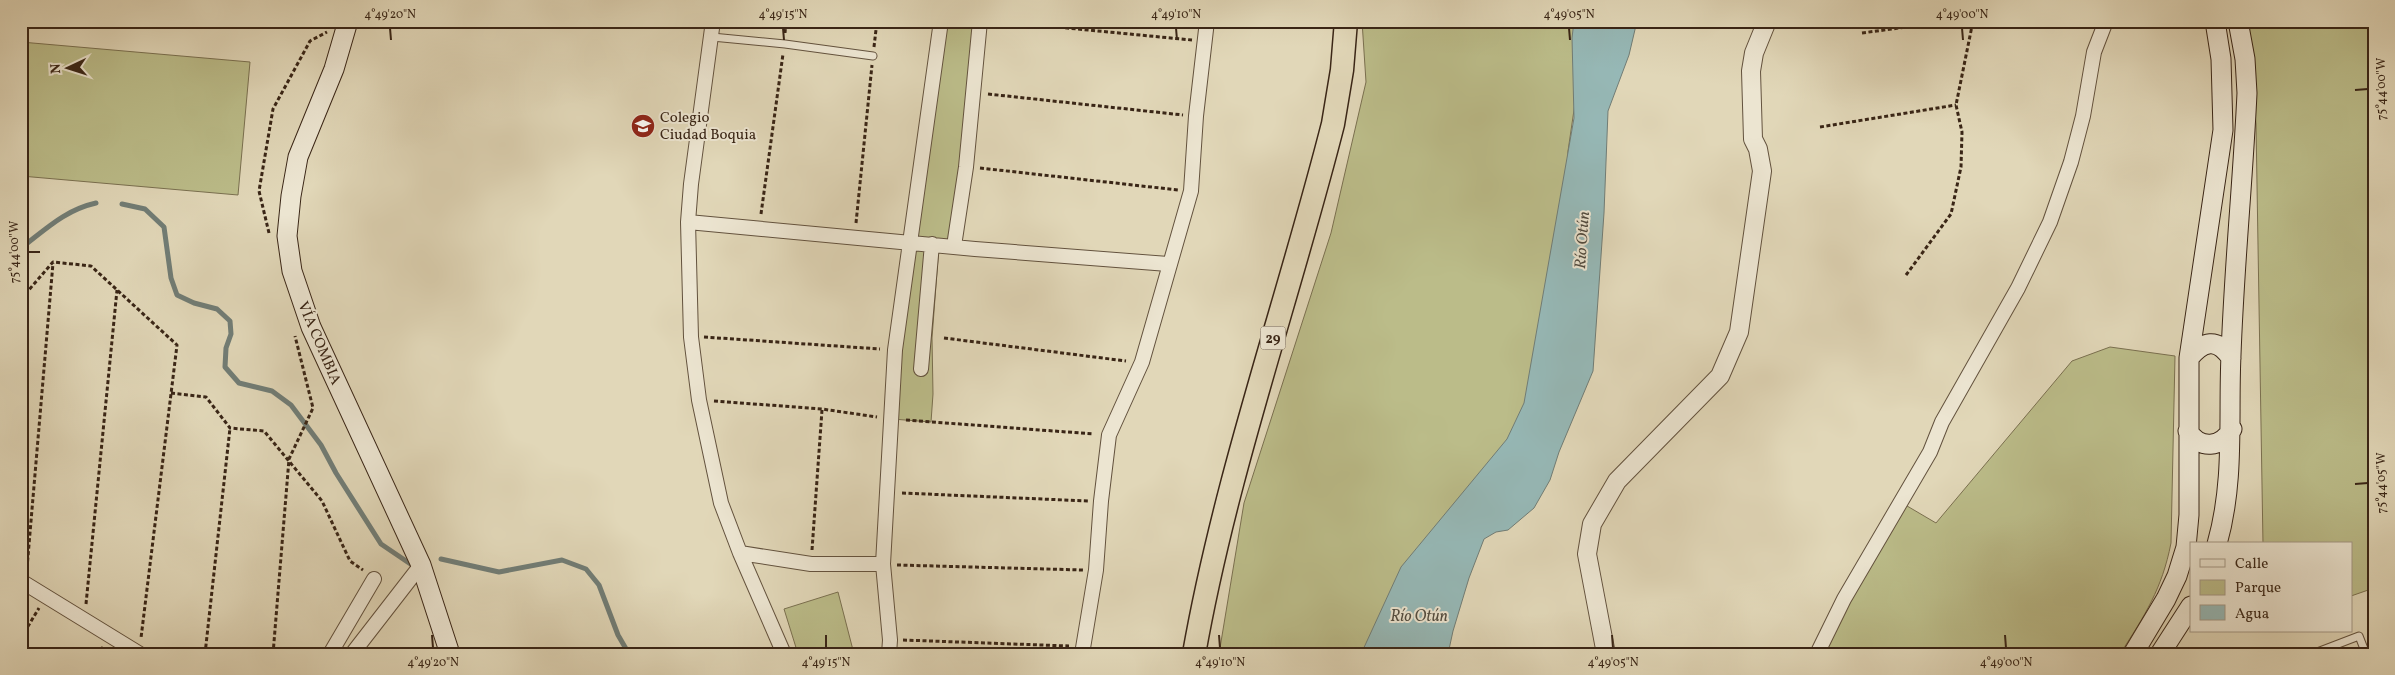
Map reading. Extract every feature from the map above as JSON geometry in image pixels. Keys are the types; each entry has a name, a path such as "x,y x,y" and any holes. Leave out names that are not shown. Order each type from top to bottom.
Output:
{"highway":[{"name":"29","path":"1194,654 1213,557 1228,494 1333,124 1342,70 1346,21"}],"main road":[{"name":"VÍA COMBIA","path":"348,21 334,69 298,157 290,196 287,236 292,271 311,326 421,565 450,654"},
{"path":"2133,654 2166,599 2177,576 2186,548 2189,515 2189,358 2223,130 2221,59 2215,21"},
{"path":"2217,542 2226,499 2232,429 2231,358 2247,93 2238,21"},
{"path":"2189,358 2198,347 2212,344 2220,345 2231,358"},
{"path":"2188,431 2197,442 2211,445 2220,443 2232,429"},
{"path":"2160,654 2190,608"}],"street":[{"path":"713,21 691,184 688,222 691,337 698,400 721,503 740,554 784,654"},
{"path":"890,647 883,564 896,350 941,21"},
{"path":"954,246 966,167 980,21"},
{"path":"1083,650 1096,570 1101,501 1110,435 1142,362 1168,264 1191,192 1196,116 1207,21"},
{"path":"1606,654 1587,554 1592,524 1617,480 1720,376 1738,332 1762,170 1758,149 1752,139 1751,71 1754,53 1767,21"},
{"path":"1817,654 1844,599 1902,503 1930,452 1942,422 2038,249 2060,196 2071,162 2083,116 2094,52 2106,21"},
{"path":"688,222 758,230 855,236 1168,264"},
{"path":"921,369 932,244"},
{"path":"740,554 811,564 883,564"},
{"path":"352,654 421,565"},
{"path":"330,654 374,579"},
{"path":"23,582 140,653"}],"lane":[{"path":"712,37 785,44 874,56"},
{"path":"2312,654 2359,636 2366,654"}],"path":[{"path":"758,230 785,44 786,21"},
{"path":"855,236 877,21"},
{"path":"992,21 1205,41"},
{"path":"1862,33 1951,21"},
{"path":"1906,275 1951,214 1961,167 1962,132 1956,105 1973,21"},
{"path":"973,92 1196,116"},
{"path":"1820,127 1956,105"},
{"path":"966,167 1191,192"},
{"path":"54,262 91,266 177,345 140,653"},
{"path":"21,300 54,262"},
{"path":"23,582 54,262"},
{"path":"85,620 117,290"},
{"path":"691,337 896,350"},
{"path":"944,338 1142,362"},
{"path":"171,393 206,397 230,428 205,654"},
{"path":"698,400 822,410 892,419 1110,435"},
{"path":"273,654 289,460 313,408"},
{"path":"811,564 822,410"},
{"path":"230,428 264,431 322,501 350,562 374,579"},
{"path":"887,492 1101,501"},
{"path":"883,564 1096,570"},
{"path":"21,638 46,596"},
{"path":"890,647 1083,650"}],"green space":[{"path":"941,21 980,21 954,246 939,245 932,338 933,394 931,422 892,419"},
{"path":"1362,21 1587,21 1568,151 1564,261 1514,460 1390,654 1219,654 1244,503 1331,233 1366,82"},
{"path":"2244,21 2374,21 2374,588 2352,596 2352,542 2263,542 2256,124 2249,47"},
{"path":"21,42 250,62 238,195 21,176"},
{"path":"2110,347 2175,356 2171,543 2158,588 2120,654 1817,654 1902,503 1936,523 2072,361"},
{"path":"838,592 854,654 798,654 784,609"}],"water":[{"name":"Río Otún","path":"1574,21 1637,21 1629,55 1608,111 1604,213 1593,371 1559,452 1550,480 1534,508 1508,530 1496,532 1484,539 1469,578 1448,654 1361,654 1401,567 1507,439 1524,403 1574,118 1572,38"}],"waterway":[{"path":"21,248 65,215 96,203"},
{"path":"122,204 145,209 164,227 171,278 177,295 194,303 217,309 230,321 231,334 226,348 225,367 239,383 272,391 291,405 321,445 336,473 381,544 412,565"},
{"path":"441,559 499,572 562,560 586,569 599,585 618,635 629,654"}],"place":[{"name":"Colegio Ciudad Boquia","path":"643,126"}]}
